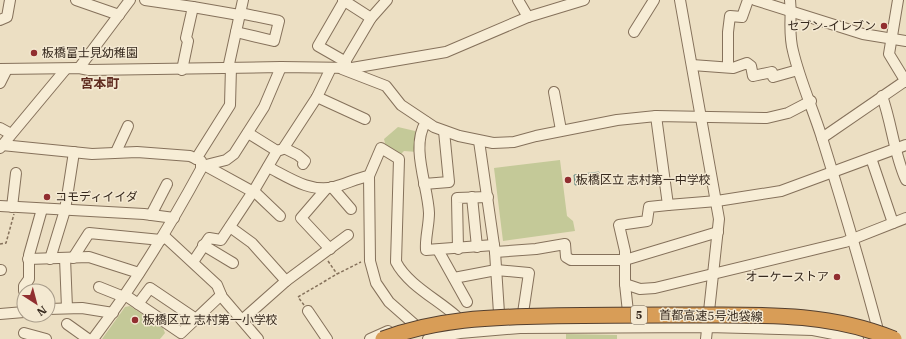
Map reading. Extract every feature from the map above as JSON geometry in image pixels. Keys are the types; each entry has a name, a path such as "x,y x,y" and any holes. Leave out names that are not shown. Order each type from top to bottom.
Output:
{"highway":[{"name":"首都高速5号池袋線","path":"383,339 435,324 476,318 603,315 817,318 856,325 894,339"},
{"name":"首都高速5号池袋線","path":"415,339 477,327 628,324 729,324 795,326 834,331 865,339"}],"street":[{"path":"0,20 7,17 10,0"},
{"path":"76,0 119,15"},
{"path":"79,68 130,0"},
{"path":"145,0 279,21 274,41 236,32"},
{"path":"93,339 125,296 163,238 230,106 231,67 229,64 243,0"},
{"path":"371,18 344,0 318,46 340,66 386,86 392,91 401,105 426,122 444,131 479,141 493,143 514,142 561,130 617,120 656,116 767,118 788,113 811,101"},
{"path":"193,262 203,244 209,238 221,240 268,167 340,66 371,18 387,0"},
{"path":"518,0 528,17"},
{"path":"0,83 4,69 65,70 79,68 89,70 182,70 231,67 340,66 446,52 528,17 584,0"},
{"path":"634,32 654,0"},
{"path":"680,0 717,201 718,232 706,339"},
{"path":"728,68 728,32 730,16 742,17 748,0"},
{"path":"755,0 863,34 906,41"},
{"path":"790,0 791,12 789,23 793,51 798,70 811,101 854,239 878,330"},
{"path":"822,138 882,96 906,82 890,58 889,54 898,0"},
{"path":"182,70 188,41 186,38 193,7"},
{"path":"692,65 728,68 747,63 751,66 753,76 772,72 773,77 798,70"},
{"path":"201,164 226,160 234,154 271,93 281,67"},
{"path":"1,147 65,70"},
{"path":"554,92 561,130"},
{"path":"882,96 901,146"},
{"path":"317,97 365,119"},
{"path":"656,116 668,205"},
{"path":"426,122 419,135 429,215 425,240 426,250 458,249 477,246 536,249 565,244 566,257 571,260 625,260 718,232"},
{"path":"116,152 128,126"},
{"path":"0,128 11,134"},
{"path":"424,184 449,182 444,131"},
{"path":"248,133 280,150 298,155 305,161 303,164"},
{"path":"479,141 495,248 499,313"},
{"path":"628,312 625,284 625,260 619,225 647,221 650,207 717,201 781,191 833,173 901,146"},
{"path":"901,146 896,152 906,180"},
{"path":"1,147 92,154 116,152 190,156 201,164 252,193 257,194 280,216"},
{"path":"414,324 389,302 376,283 370,259 369,176 381,148 399,159 396,262 400,270 411,280 456,316"},
{"path":"50,259 65,210 74,152"},
{"path":"871,158 893,223"},
{"path":"268,167 304,185 329,188 369,176"},
{"path":"14,207 16,173"},
{"path":"151,215 167,184"},
{"path":"329,188 351,209"},
{"path":"327,252 301,218 329,188"},
{"path":"458,249 457,198 488,196"},
{"path":"472,197 477,246"},
{"path":"0,206 151,215 174,218"},
{"path":"26,283 29,279 28,259 42,209"},
{"path":"625,284 640,289 655,288 854,239 906,218"},
{"path":"230,227 256,247 286,281"},
{"path":"67,308 69,258 89,233 163,238 193,262 216,285 221,295 256,338"},
{"path":"242,320 286,281 348,235"},
{"path":"203,244 233,263"},
{"path":"438,250 467,302"},
{"path":"28,259 89,257 139,273"},
{"path":"454,278 496,270 529,273 523,313"},
{"path":"99,287 125,296 182,333 214,300 221,295"},
{"path":"138,304 150,288 196,319"},
{"path":"56,309 67,308 113,313"},
{"path":"308,311 327,339"},
{"path":"370,339 414,324 456,316 499,313 710,312 827,317 878,330 900,339"},
{"path":"0,314 16,313"},
{"path":"67,324 88,339"},
{"path":"428,339 483,335 537,328 562,334 708,327 813,330 858,339"},
{"path":"536,339 537,328"},
{"path":"24,333 46,339"}],"path":[{"path":"0,244 6,243 14,207"},
{"path":"327,252 337,274"},
{"path":"308,311 298,297 337,274 370,259"}],"green space":[{"path":"398,127 415,131 417,152 404,151 399,156 386,148 384,139"},
{"path":"560,160 567,216 573,221 575,231 503,241 494,168"},
{"path":"130,306 163,328 165,333 160,339 102,339 125,307"},
{"path":"566,334 617,335 617,339 566,339"}],"water":[{"path":"599,172 600,182 575,185 574,175"}],"place":[{"name":"セブン-イレブン","path":"884,26"},
{"name":"板橋富士見幼稚園","path":"34,53"},
{"name":"板橋区立 志村第一中学校","path":"568,180"},
{"name":"コモディイイダ","path":"47,197"},
{"name":"オーケーストア","path":"837,277"},
{"name":"板橋区立 志村第一小学校","path":"135,320"}],"district":[{"name":"宮本町","path":"100,83"}]}
